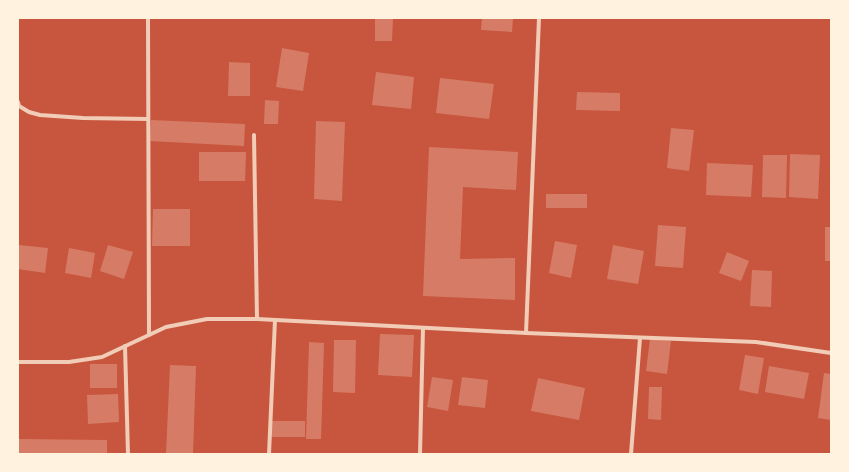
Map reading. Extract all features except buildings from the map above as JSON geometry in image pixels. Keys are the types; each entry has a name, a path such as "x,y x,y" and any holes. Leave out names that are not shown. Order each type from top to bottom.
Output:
{"street":[{"path":"148,18 149,335"},
{"path":"526,334 539,18"},
{"path":"18,102 19,106 29,112 40,115 83,118 148,119"},
{"path":"254,135 257,320"},
{"path":"18,362 68,362 102,356 166,327 207,319 275,320 526,334 756,342 831,352"},
{"path":"269,454 275,320"},
{"path":"420,454 423,328"},
{"path":"631,454 640,338"},
{"path":"125,346 128,454"}]}
